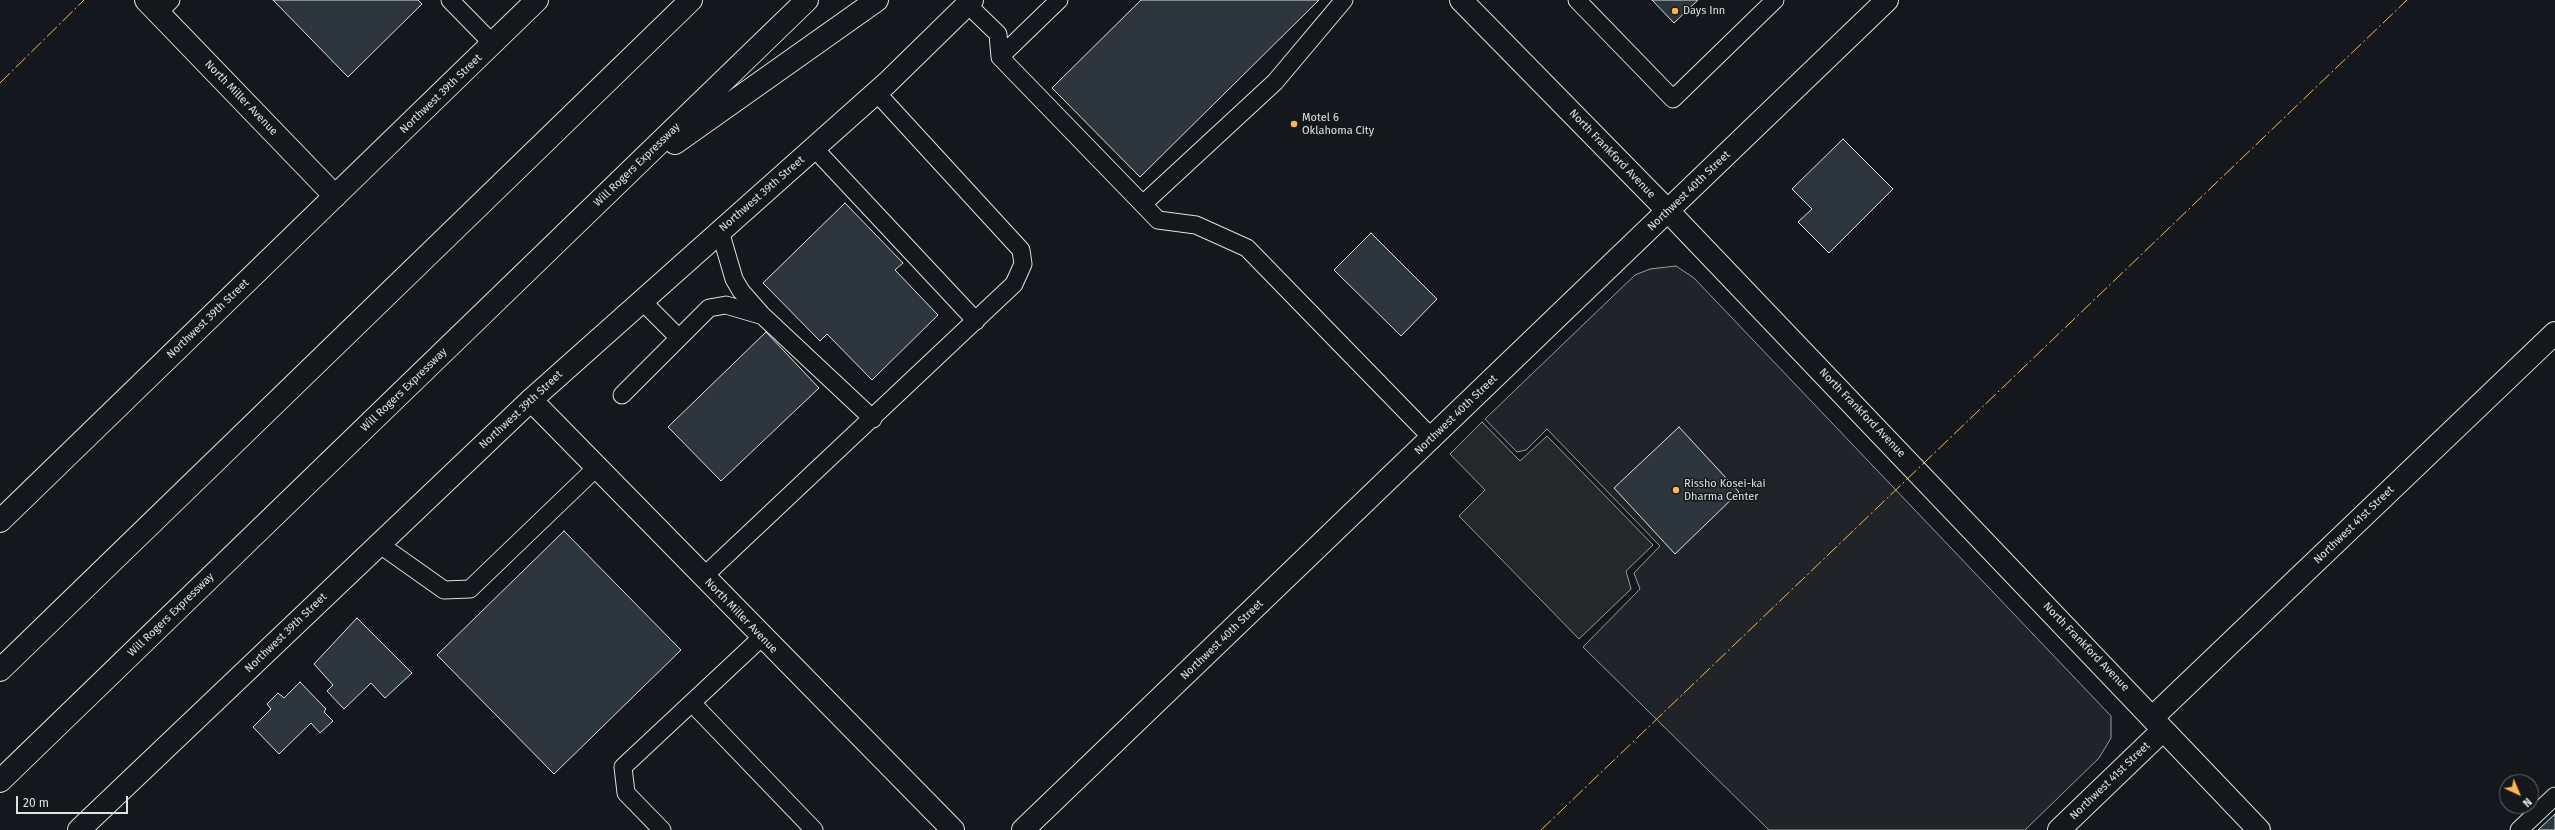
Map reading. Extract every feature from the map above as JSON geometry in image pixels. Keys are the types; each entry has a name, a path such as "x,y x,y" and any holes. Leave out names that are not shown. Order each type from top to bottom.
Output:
{"main road":[{"name":"Northwest 39th Street","path":"0,521 537,0"},
{"path":"657,33 684,0"},
{"path":"0,670 691,0"},
{"name":"Will Rogers Expressway","path":"0,781 808,0"},
{"path":"616,186 876,0"},
{"name":"North Frankford Avenue","path":"1461,0 1668,211 2259,830"},
{"name":"Northwest 40th Street","path":"1023,830 1887,0"},
{"name":"Northwest 39th Street","path":"79,830 531,400 876,92 970,2"},
{"name":"North Miller Avenue","path":"159,4 335,196"},
{"name":"Northwest 41st Street","path":"2059,830 2158,724 2555,333"},
{"name":"North Miller Avenue","path":"531,400 703,577 953,830"}],"lane":[{"path":"450,0 493,44"},
{"path":"1000,57 1059,0"},
{"path":"1143,204 1275,82 1344,0"},
{"path":"1577,0 1673,99 1775,0"},
{"path":"970,2 998,34 1000,57 1158,220 1196,225 1247,248 1432,438"},
{"path":"703,577 873,419 1014,284 1023,264 1021,250 876,92"},
{"path":"814,148 976,321"},
{"path":"720,231 734,279 740,291 762,316 873,419"},
{"path":"642,301 679,338"},
{"path":"622,395 709,308 726,305 740,307 762,316"},
{"path":"380,544 444,590 470,589 597,467"},
{"path":"662,830 626,793 623,767 762,637"},
{"path":"692,703 814,830"},
{"path":"2519,830 2555,796"}],"shaded area":[{"path":"1676,266 1694,278 2111,716 2111,738 2099,758 2025,830 1769,830 1583,647 1640,589 1634,573 1660,546 1547,429 1526,450 1517,452 1485,419 1635,275 1650,269"},
{"path":"1482,422 1520,461 1547,436 1653,545 1626,571 1631,589 1579,639 1459,516 1485,490 1450,454"}],"building":[{"path":"273,0 418,0 422,4 348,77"},
{"path":"1141,0 1319,0 1140,177 1052,88"},
{"name":"Days Inn","path":"1652,0 1698,0 1674,23"},
{"path":"1843,139 1893,189 1829,253 1798,222 1812,209 1792,189"},
{"path":"845,203 903,263 895,270 938,315 872,380 827,334 820,341 763,283"},
{"path":"1371,233 1437,299 1401,336 1334,270"},
{"path":"766,332 819,388 721,481 668,427"},
{"name":"Rissho Kosei-kai Dharma Center","path":"1679,427 1739,492 1675,554 1614,488"},
{"path":"564,531 681,650 554,774 437,655"},
{"path":"357,618 412,673 385,698 371,683 344,709 327,691 333,685 314,664"},
{"path":"300,682 326,709 324,712 333,721 320,733 311,723 279,754 253,727 271,709 267,704 278,693 284,698"},
{"path":"2555,814 2555,830 2538,830"}],"power":[{"path":"0,83 84,0"},
{"path":"1541,830 2407,0"}],"place":[{"name":"Days Inn","path":"1675,11"},
{"name":"Motel 6 Oklahoma City","path":"1294,124"},
{"name":"Rissho Kosei-kai Dharma Center","path":"1676,490"}]}
